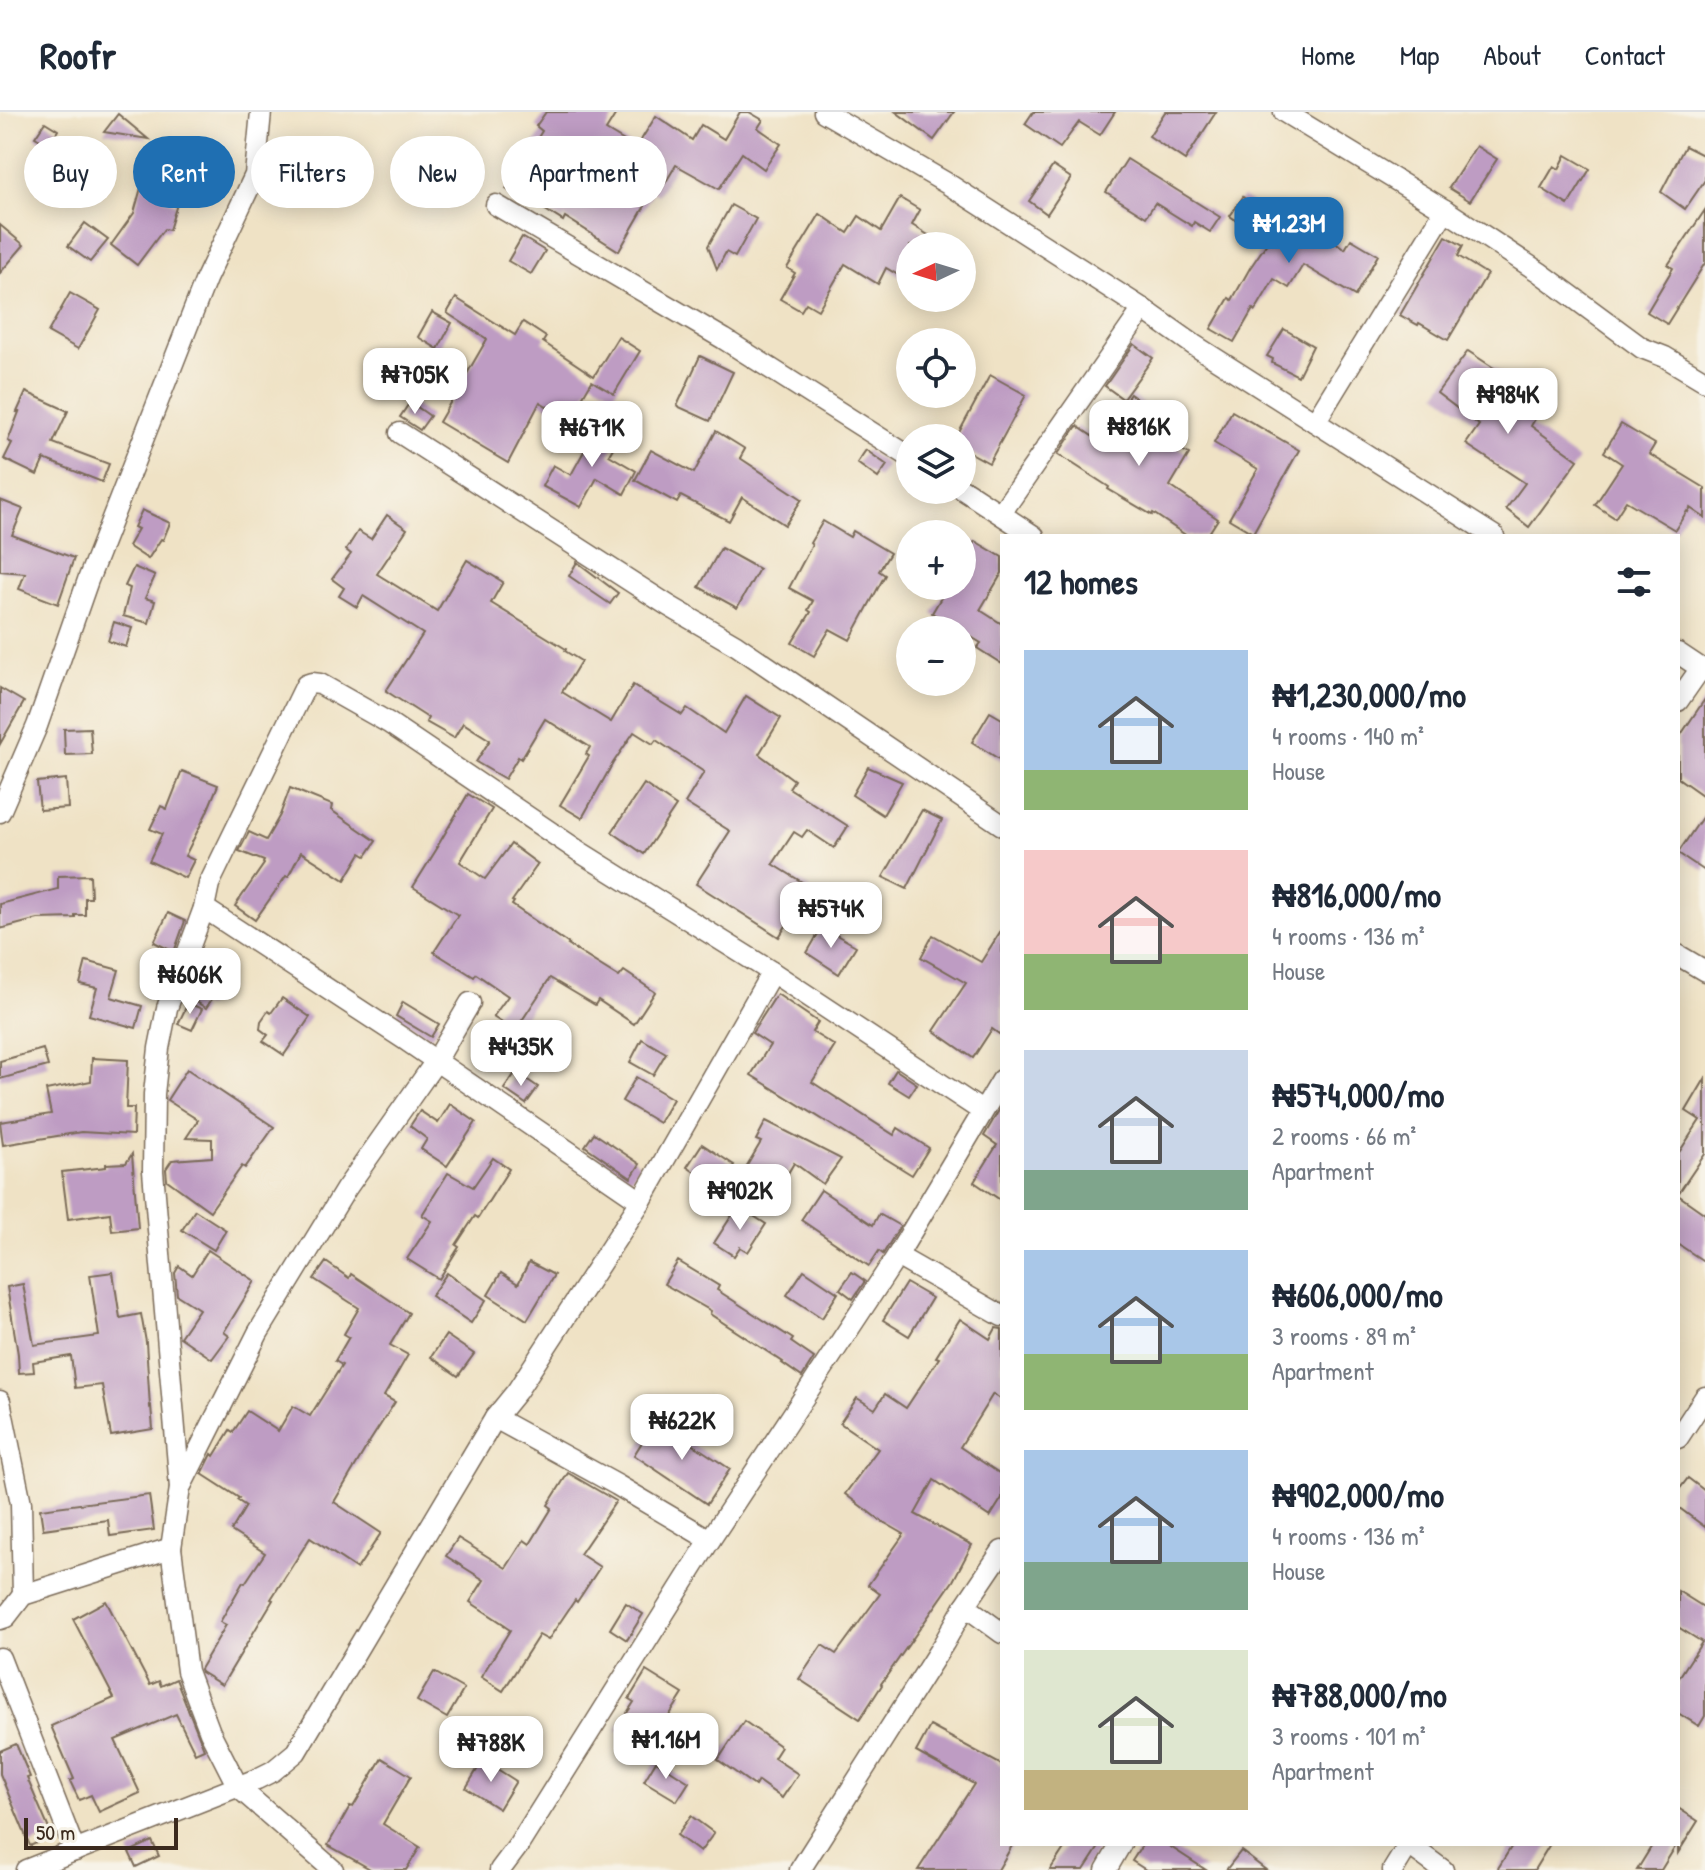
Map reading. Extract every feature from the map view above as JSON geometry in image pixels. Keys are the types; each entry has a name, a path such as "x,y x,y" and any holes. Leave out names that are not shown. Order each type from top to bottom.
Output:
{"street":[{"path":"0,812 37,726 88,580 206,279 255,175 261,112"},
{"path":"824,112 948,184 1491,534"},
{"path":"1284,112 1445,210 1539,272 1642,348 1665,357 1705,381"},
{"path":"496,205 724,339 896,448"},
{"path":"1315,422 1445,210"},
{"path":"1001,513 1143,309"},
{"path":"400,433 669,606 736,645 1000,824"},
{"path":"976,498 1031,534"},
{"path":"1680,654 1703,669 1680,698"},
{"path":"333,1870 238,1787 210,1732 187,1671 171,1548 180,1488 153,1171 154,1094 167,1008 204,908 209,884 306,685 320,684 389,723 580,852 772,972 982,1111"},
{"path":"204,908 641,1201"},
{"path":"1680,959 1705,971"},
{"path":"26,1870 238,1787 273,1771 296,1752 495,1418 517,1391 641,1201 772,972"},
{"path":"180,1488 258,1333 346,1189 436,1061 470,1003"},
{"path":"500,1870 710,1540 897,1256 1000,1083"},
{"path":"897,1256 1000,1315"},
{"path":"1680,1435 1705,1397"},
{"path":"0,1401 21,1503 23,1595"},
{"path":"495,1418 710,1540"},
{"path":"0,1619 6,1617 23,1595 171,1548"},
{"path":"800,1870 1000,1554"},
{"path":"965,1606 1000,1632"},
{"path":"0,1658 75,1851"},
{"path":"1106,1870 1120,1846"},
{"path":"1393,1870 1408,1846"},
{"path":"1410,1846 1443,1870"}],"building":[{"path":"546,112 617,112 606,130 616,136 539,136 542,131 536,126"},
{"path":"740,112 749,112 763,120 758,128 781,144 764,169 742,153 719,189 676,165 667,180 667,136 644,136 656,116 692,140 701,125 724,139"},
{"path":"896,112 954,112 934,140"},
{"path":"1033,112 1115,112 1100,135 1079,122 1060,148 1025,124"},
{"path":"1165,112 1216,112 1185,160 1149,136"},
{"path":"118,114 144,136 133,137 104,132"},
{"path":"45,122 58,130 54,136 36,136"},
{"path":"1476,146 1497,159 1470,201 1449,188"},
{"path":"1685,146 1705,156 1705,180 1685,209 1661,192"},
{"path":"1566,155 1590,169 1568,205 1541,188 1554,166 1559,169"},
{"path":"1127,159 1220,217 1210,232 1194,222 1192,226 1155,203 1146,217 1106,192"},
{"path":"1053,166 1071,178 1047,214 1029,201"},
{"path":"1243,197 1297,237 1307,222 1345,249 1351,239 1378,255 1355,296 1303,265 1289,288 1274,279 1234,342 1211,329 1267,243 1230,216"},
{"path":"900,198 920,210 912,225 923,232 896,232 896,274 886,268 878,284 845,264 818,310 806,303 801,311 780,299 795,273 787,268 820,214 848,233 859,216 881,231"},
{"path":"731,205 756,219 735,257 726,252 717,269 708,246"},
{"path":"135,208 176,208 169,230 164,229 137,265 111,245"},
{"path":"542,208 644,208 619,251 565,217 563,221"},
{"path":"1705,210 1705,263 1667,324 1647,312 1673,268 1668,265"},
{"path":"85,223 108,240 90,262 68,246"},
{"path":"0,225 24,245 0,273"},
{"path":"1446,236 1463,246 1458,256 1487,274 1448,340 1400,315"},
{"path":"522,237 545,251 531,274 508,261"},
{"path":"70,293 100,310 78,349 48,332"},
{"path":"456,298 515,335 523,322 546,337 543,342 594,376 618,337 640,351 614,394 592,381 569,420 540,402 508,463 439,422 487,339 447,313"},
{"path":"432,312 452,323 438,349 418,337"},
{"path":"1284,329 1313,346 1298,376 1272,363 1273,359 1267,356"},
{"path":"1134,344 1153,358 1123,399 1105,386"},
{"path":"1468,351 1503,374 1493,389 1536,417 1531,426 1578,460 1529,527 1506,509 1525,483 1466,444 1479,425 1437,393"},
{"path":"700,356 733,372 710,421 677,406"},
{"path":"990,375 1026,395 989,463 976,456 976,424 964,424 972,408 976,408 976,401"},
{"path":"26,392 68,411 53,443 109,464 102,482 44,459 37,475 4,459 12,443 8,441"},
{"path":"1130,394 1150,408 1138,425 1189,454 1170,486 1218,519 1208,534 1184,534 1108,489 1058,454 1077,426 1098,440"},
{"path":"410,402 430,416 420,430 400,417"},
{"path":"1232,411 1299,450 1253,533 1229,519 1258,469 1214,443"},
{"path":"600,422 621,434 609,455 636,471 624,494 597,478 581,507 542,486 553,465 571,475"},
{"path":"1621,424 1655,444 1649,454 1705,488 1705,518 1690,508 1675,530 1626,501 1615,518 1595,505 1622,464 1604,452"},
{"path":"716,431 745,449 740,458 802,499 785,525 742,497 729,521 681,496 677,503 635,480 651,450 694,473"},
{"path":"866,450 887,465 878,478 857,463"},
{"path":"0,500 23,509 12,535 74,558 58,604 19,589 25,573 0,571"},
{"path":"142,510 170,523 163,540 148,559 128,546 138,529 134,527"},
{"path":"387,515 407,529 377,574 437,611 467,560 503,582 491,603 581,661 562,692 611,722 633,685 682,715 687,708 724,733 746,696 781,718 759,754 794,780 789,788 848,826 834,848 807,830 802,837 794,832 773,864 810,887 779,937 696,884 730,831 685,803 704,772 656,740 653,744 634,732 582,818 560,805 589,756 586,754 590,747 545,719 505,779 476,762 490,740 463,723 454,738 426,722 428,718 386,691 423,634 363,596 357,607 339,596 344,588 332,579 351,554 346,550 358,531 371,539"},
{"path":"823,521 850,537 853,531 890,553 879,571 885,575 850,640 830,629 814,656 792,643 811,612 808,610 813,601 789,588"},
{"path":"976,542 1000,556 1000,576 980,610 1000,623 1000,663 977,648 981,643 976,640 976,616 937,616 932,613 940,600 976,600"},
{"path":"721,548 759,569 737,608 699,587"},
{"path":"577,562 618,593 610,604 569,576"},
{"path":"134,567 155,576 145,598 155,601 149,623 123,616 130,588 125,586"},
{"path":"114,622 132,628 126,647 108,641"},
{"path":"0,688 24,702 0,744"},
{"path":"1705,699 1705,797 1680,779 1680,736"},
{"path":"990,712 1000,718 1000,760 972,742"},
{"path":"90,728 92,754 65,755 64,729"},
{"path":"868,767 902,782 883,815 852,795"},
{"path":"182,771 218,785 185,856 194,860 185,878 149,861 162,834 150,829 161,806 167,809"},
{"path":"66,779 68,808 40,810 37,782"},
{"path":"644,784 676,806 644,854 612,832"},
{"path":"290,788 332,805 331,810 376,841 366,856 361,853 345,880 301,852 288,877 255,920 235,906 264,861 239,851 249,832 266,840"},
{"path":"468,794 492,809 460,862 485,879 511,844 538,864 512,905 619,977 624,971 655,992 634,1024 598,1000 595,1005 550,978 515,1031 493,1017 508,996 476,974 474,977 434,952 458,915 413,887"},
{"path":"922,810 942,820 907,889 883,877"},
{"path":"1705,813 1705,871 1680,854"},
{"path":"90,875 91,898 85,898 85,915 38,919 0,929 0,904 58,889 58,876"},
{"path":"168,913 185,921 174,952 154,942"},
{"path":"822,927 856,946 839,974 807,953"},
{"path":"1000,932 1000,1035 992,1029 973,1058 934,1031 966,983 921,957 933,935 981,962"},
{"path":"86,961 119,970 111,997 142,1006 136,1028 89,1015 97,988 80,984"},
{"path":"209,973 223,982 206,1008 192,999"},
{"path":"777,994 818,1022 812,1032 835,1046 812,1082 894,1135 898,1128 929,1148 912,1175 751,1075 770,1045 752,1033"},
{"path":"282,998 310,1017 284,1055 263,1041 268,1035 260,1029 268,1011 271,1013"},
{"path":"403,1002 439,1024 431,1037 396,1016"},
{"path":"188,1003 202,1009 192,1030 178,1024"},
{"path":"524,1023 545,1037 522,1074 500,1060"},
{"path":"642,1039 666,1053 653,1075 630,1062"},
{"path":"43,1049 48,1066 0,1079 0,1061"},
{"path":"92,1058 128,1060 126,1108 134,1108 133,1135 81,1132 3,1145 0,1122 51,1114 46,1090 91,1081"},
{"path":"187,1069 274,1127 210,1211 167,1180 166,1169 172,1160 212,1157 212,1139 186,1138 198,1120 167,1100"},
{"path":"896,1070 917,1084 909,1096 888,1083"},
{"path":"516,1072 538,1087 526,1104 504,1089"},
{"path":"636,1077 673,1099 659,1123 622,1101"},
{"path":"1705,1079 1705,1154 1680,1191 1680,1151 1700,1120 1686,1111"},
{"path":"450,1104 476,1122 447,1166 421,1149 427,1139 410,1126 420,1111 438,1123"},
{"path":"1000,1108 1000,1200 974,1182 997,1145 984,1136"},
{"path":"766,1121 841,1159 823,1184 794,1163 778,1190 745,1169 761,1142 756,1140"},
{"path":"594,1133 640,1164 631,1178 585,1146"},
{"path":"702,1144 734,1165 719,1188 687,1167"},
{"path":"132,1154 138,1228 112,1231 110,1213 68,1219 62,1172 126,1163"},
{"path":"493,1158 509,1169 478,1218 475,1216 456,1245 459,1247 439,1279 407,1259 432,1221 422,1215 448,1173 473,1187"},
{"path":"821,1190 873,1225 879,1214 900,1226 883,1254 879,1251 869,1266 801,1220"},
{"path":"1680,1196 1705,1214 1705,1262 1680,1245"},
{"path":"738,1206 766,1224 748,1252 740,1247 734,1256 714,1243"},
{"path":"195,1210 226,1230 214,1250 182,1230"},
{"path":"208,1250 255,1281 224,1332 229,1336 212,1359 180,1337 199,1309 177,1295 175,1273 179,1266 192,1275"},
{"path":"678,1261 719,1286 717,1290 793,1339 791,1342 814,1358 802,1377 710,1314 711,1311 664,1284"},
{"path":"326,1262 349,1278 351,1274 409,1313 390,1345 408,1355 384,1396 395,1402 334,1502 381,1533 357,1569 310,1538 222,1685 200,1669 226,1625 220,1622 243,1582 265,1553 231,1531 246,1506 202,1474 212,1454 214,1456 230,1430 233,1432 247,1411 278,1431 293,1406 310,1416 342,1365 335,1361 349,1337 344,1334 359,1308 314,1279"},
{"path":"529,1262 554,1275 527,1320 488,1295 501,1273 518,1284"},
{"path":"804,1270 838,1293 822,1318 787,1295"},
{"path":"113,1272 120,1318 141,1314 153,1429 111,1436 102,1385 75,1388 71,1356 33,1362 34,1372 19,1373 7,1287 23,1284 34,1345 99,1336 90,1275"},
{"path":"852,1272 865,1281 853,1299 840,1289"},
{"path":"447,1273 486,1300 471,1323 431,1296"},
{"path":"906,1283 932,1298 909,1336 883,1320"},
{"path":"960,1319 990,1339 996,1328 1000,1329 1000,1399 993,1394 960,1447 1000,1474 1000,1501 990,1517 934,1480 915,1514 972,1545 953,1581 860,1719 799,1679 822,1645 836,1654 880,1594 868,1585 904,1534 845,1494 878,1449 840,1423 857,1398 875,1409 885,1394 906,1408 939,1358 936,1357"},
{"path":"446,1335 474,1354 458,1376 431,1357"},
{"path":"656,1420 730,1469 707,1504 634,1455"},
{"path":"568,1473 616,1501 580,1554 600,1567 548,1640 539,1635 503,1691 481,1677 510,1630 470,1602 484,1580 446,1556 458,1538 506,1568 524,1540 530,1544 552,1508 548,1505"},
{"path":"1688,1478 1705,1491 1705,1527 1680,1508 1680,1488"},
{"path":"149,1495 154,1530 110,1536 108,1520 43,1529 40,1509"},
{"path":"1680,1592 1705,1608 1705,1716 1699,1726 1680,1714 1680,1676 1702,1642 1680,1628"},
{"path":"106,1601 150,1685 159,1681 161,1686 176,1679 204,1749 195,1753 176,1714 115,1740 140,1793 99,1812 91,1795 79,1800 70,1781 74,1779 51,1726 114,1698 73,1619"},
{"path":"626,1603 643,1614 627,1640 610,1629"},
{"path":"646,1671 683,1694 660,1730 662,1732 651,1752 616,1730 634,1702 629,1699"},
{"path":"434,1672 464,1689 447,1718 417,1701"},
{"path":"744,1721 781,1747 774,1758 798,1774 782,1798 758,1781 755,1786 718,1760"},
{"path":"930,1726 1000,1764 1000,1846 1012,1846 998,1870 918,1870 974,1784 916,1752"},
{"path":"16,1744 52,1836 30,1846 0,1774 0,1751"},
{"path":"382,1758 411,1776 383,1824 420,1847 406,1870 372,1870 328,1845"},
{"path":"483,1760 516,1781 499,1809 466,1788"},
{"path":"656,1761 689,1782 677,1801 644,1781"},
{"path":"1680,1809 1698,1821 1678,1853 1680,1846"},
{"path":"691,1816 714,1833 700,1852 677,1835"},
{"path":"152,1841 159,1856 136,1867 129,1852"},
{"path":"1066,1846 1100,1846 1084,1870 1050,1870"},
{"path":"1142,1846 1169,1846 1206,1870 1146,1870 1132,1861"},
{"path":"1512,1846 1549,1846 1534,1870 1497,1870"},
{"path":"1652,1846 1676,1846 1661,1870 1637,1870"},
{"path":"1241,1851 1266,1870 1226,1870"}]}
